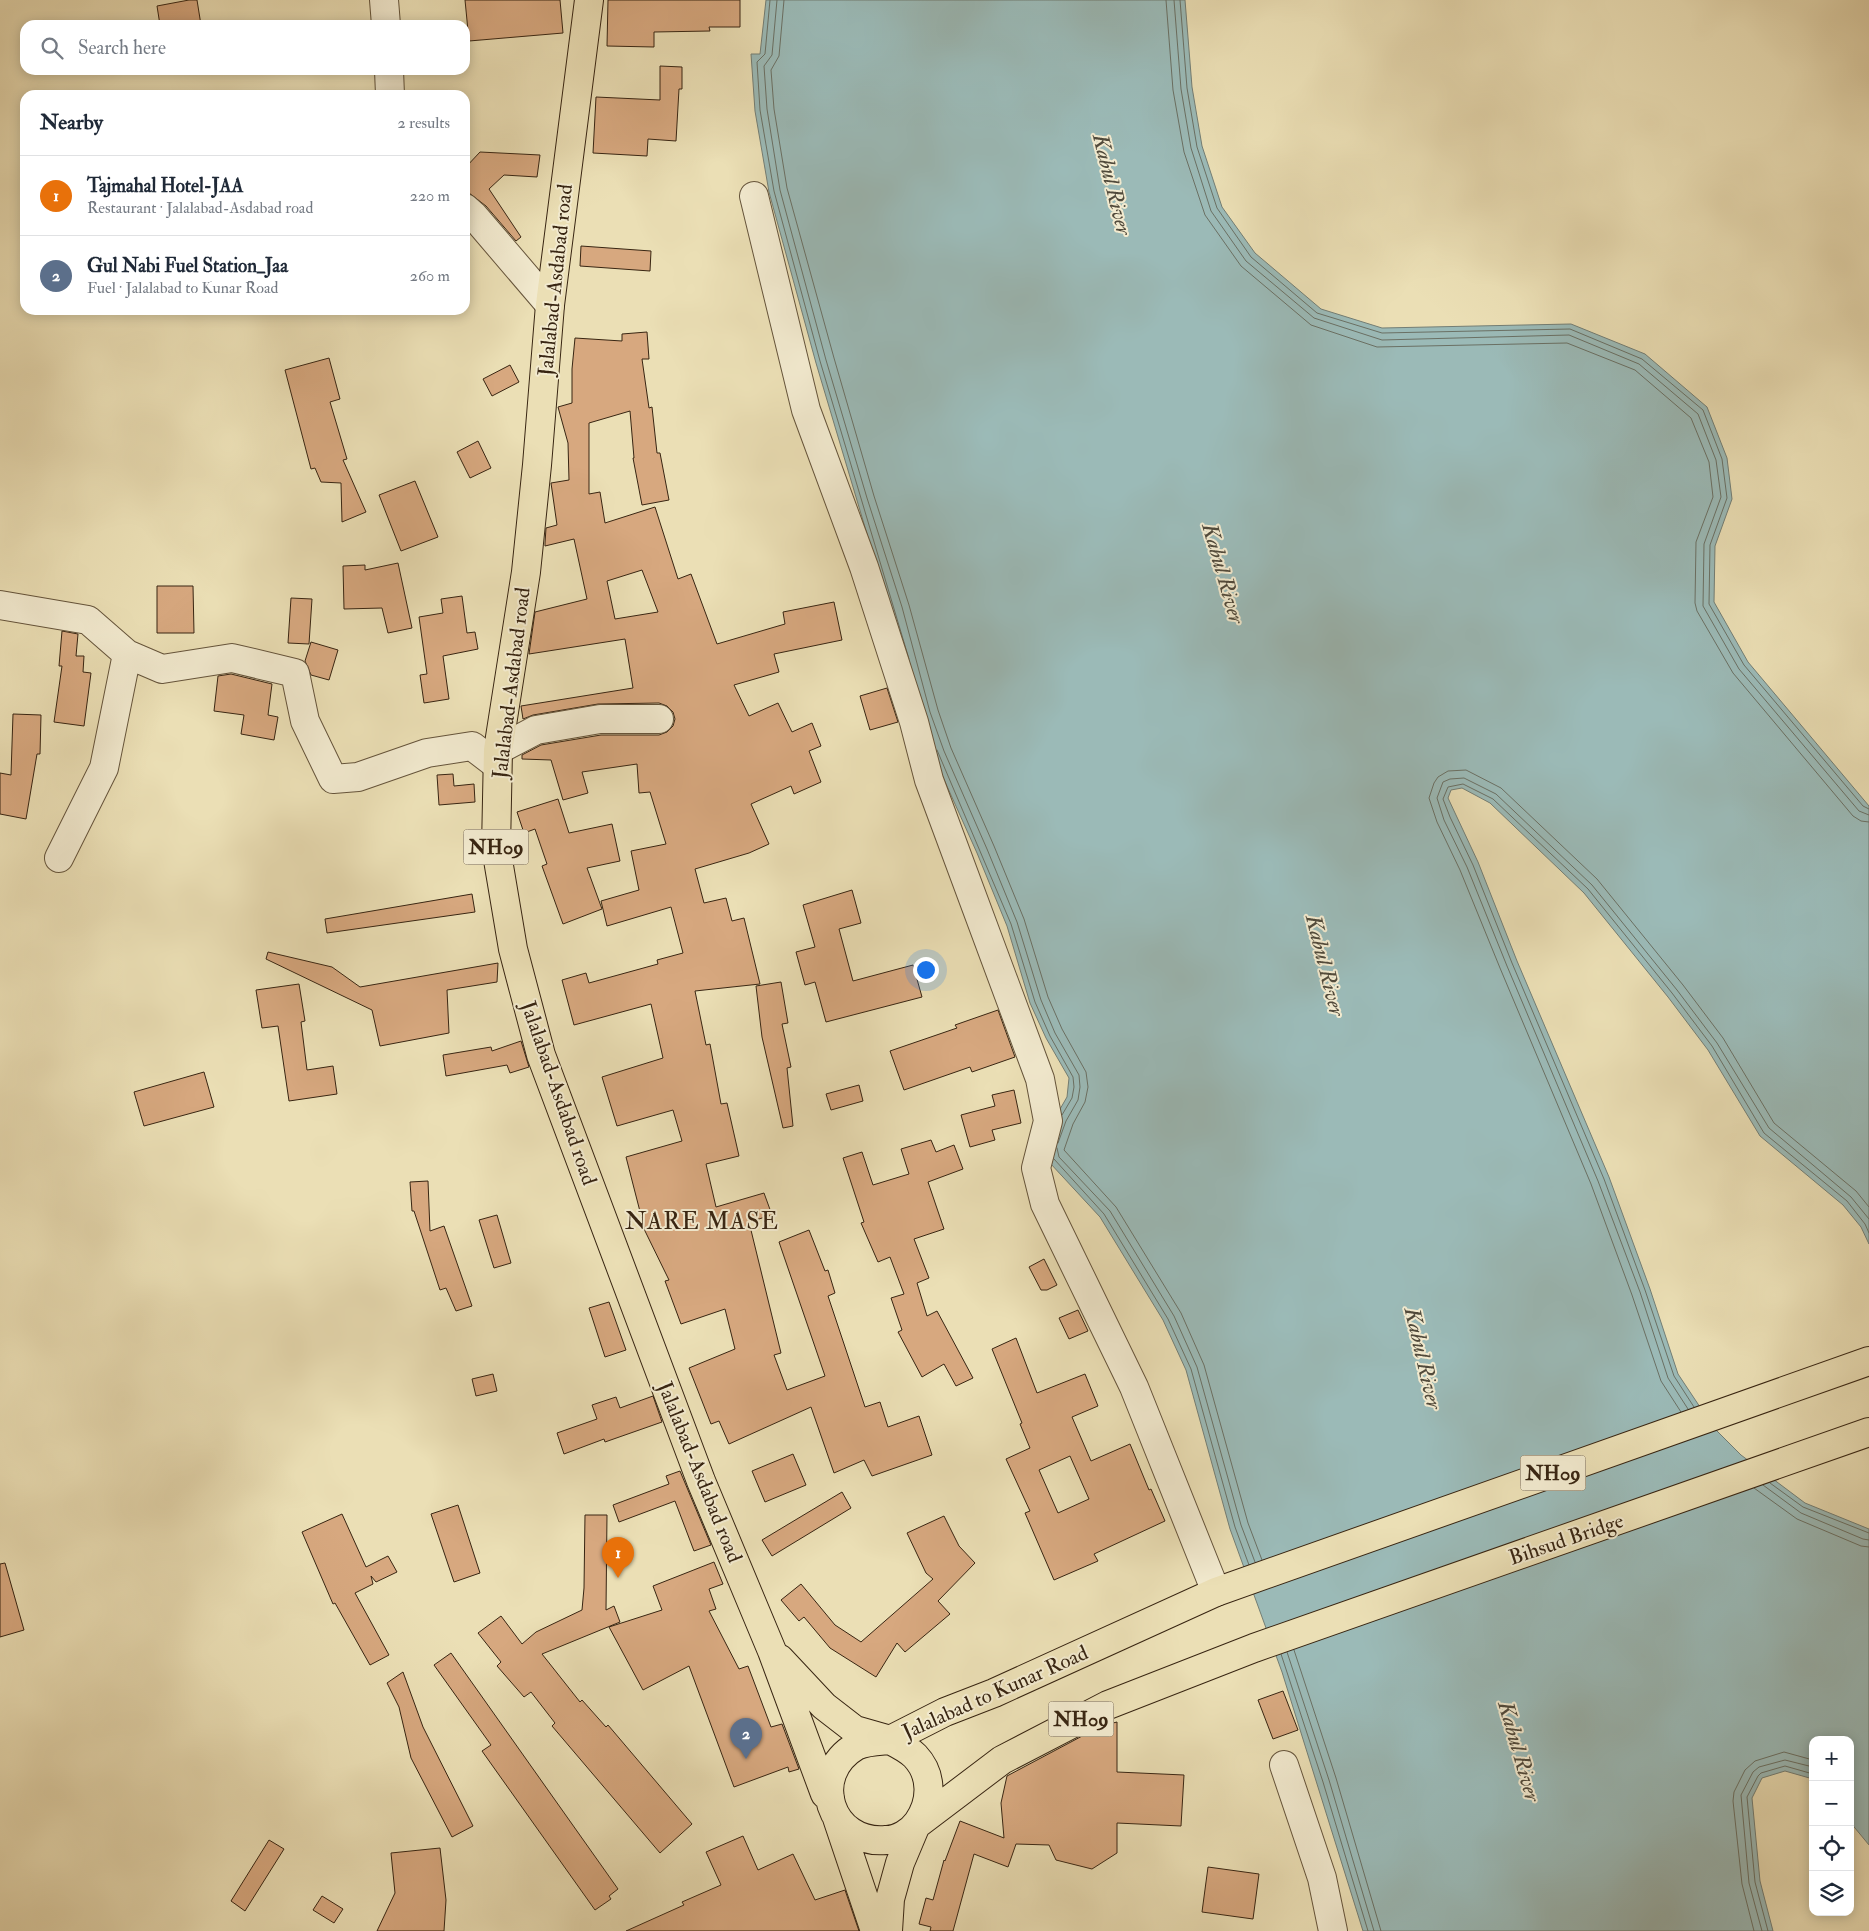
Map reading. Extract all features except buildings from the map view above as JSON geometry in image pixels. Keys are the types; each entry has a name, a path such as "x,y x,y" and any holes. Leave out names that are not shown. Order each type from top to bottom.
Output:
{"main road":[{"name":"Jalalabad-Asdabad road","path":"589,0 550,305 526,572 498,758 496,848 513,949 541,1055 701,1480 772,1650"},
{"name":"NH09","path":"1227,1588 1869,1361"},
{"name":"Bihsud Bridge","path":"916,1825 994,1765 1010,1755 1108,1705 1264,1646 1869,1432"},
{"name":"Jalalabad to Kunar Road","path":"772,1650 824,1706 855,1730 890,1740 945,1712 994,1693 1227,1588"},
{"name":"NH09","path":"772,1650 825,1794 833,1808 847,1830 860,1837 875,1841 891,1840 904,1834 916,1825 925,1812 929,1798 924,1768 915,1756 890,1740 873,1741 858,1745 844,1755 835,1767 830,1782 833,1808"},
{"path":"833,1808 875,1931"},
{"path":"888,1931 890,1899 900,1863 916,1825"}],"street":[{"path":"384,0 386,20"},
{"path":"389,75 390,90"},
{"path":"754,196 806,410 864,566 914,722 929,780 1040,1078 1048,1120 1036,1168 1045,1204 1134,1387 1227,1588"},
{"path":"470,212 550,305"},
{"path":"0,605 88,620 127,654 162,670 232,658 295,673 305,721 333,779 358,777 427,753 472,746 498,758 536,730 600,719 659,719"},
{"path":"59,858 104,768 127,654"},
{"path":"1284,1765 1322,1878 1333,1931"}],"water":[{"name":"Kabul River","path":"766,0 1185,0 1192,87 1202,146 1222,207 1255,253 1321,309 1382,328 1571,324 1645,354 1707,407 1727,458 1732,499 1715,546 1714,602 1748,662 1869,806 1869,1244 1861,1227 1843,1205 1760,1136 1708,1050 1584,893 1490,803 1462,788 1451,790 1448,798 1478,862 1517,961 1609,1177 1650,1289 1678,1374 1714,1428 1741,1455 1805,1503 1869,1529 1869,1845 1854,1827 1854,1736 1809,1736 1809,1778 1785,1771 1762,1778 1752,1798 1760,1881 1773,1931 1363,1931 1282,1672 1230,1529 1186,1370 1163,1320 1100,1217 1050,1163 1056,1116 1067,1097 1069,1078 1046,1038 1030,1003 1007,926 933,755 816,363 769,192 755,111 751,54 760,54"}],"place":[{"name":"Tajmahal Hotel-JAA","path":"618,1578"},
{"name":"Gul Nabi Fuel Station_Jaa","path":"746,1759"}],"district":[{"name":"NARE MASE","path":"702,1221"}]}
